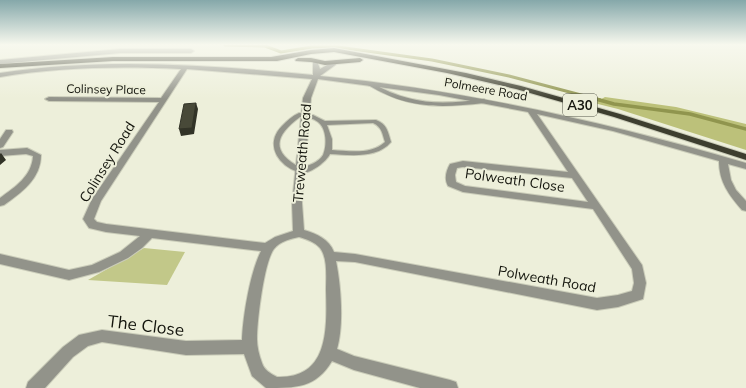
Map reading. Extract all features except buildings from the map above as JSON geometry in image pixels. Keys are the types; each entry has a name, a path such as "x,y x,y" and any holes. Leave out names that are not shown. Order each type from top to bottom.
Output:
{"highway":[{"name":"A30","path":"0,66 47,63"},
{"name":"A30","path":"411,63 524,88 631,120 746,157"}],"street":[{"path":"315,63 317,66 316,76"},
{"path":"316,76 336,63"},
{"name":"Polmeere Road","path":"0,75 41,68 124,66 316,76 394,86 531,110 597,124 746,166"},
{"name":"Colinsey Road","path":"185,68 162,100 96,201 88,219 93,225 106,228 268,248"},
{"name":"Treweath Road","path":"299,234 297,203 305,116 307,98 316,76"},
{"name":"Colinsey Place","path":"49,98 162,100"},
{"name":"Polweath Road","path":"331,256 354,258 597,304 618,301 638,295 640,283 638,268 531,110"},
{"path":"0,145 9,132"},
{"path":"0,153 27,151 37,155 38,163 34,173 14,193 0,203"},
{"path":"724,159 723,172 731,192 746,208"},
{"name":"Polweath Close","path":"574,175 463,164 453,166 450,175 451,184 463,189 595,206"},
{"path":"2,262 69,275 95,269 124,255 138,245 149,234"},
{"path":"299,234 308,235 317,240 326,248 331,256 333,276 332,319 331,342 328,353 316,373 303,381 283,386 275,385 259,373 250,347 250,324 268,248 277,240 299,234"},
{"name":"The Close","path":"34,388 68,352 84,340 102,336 186,348 250,347"},
{"path":"328,353 354,363 450,388"}],"lane":[{"path":"370,84 384,93 409,101 427,104 454,105 484,101"},
{"path":"299,115 305,116 313,116 324,123 328,129 329,147 325,156 319,162 300,171 279,157 276,147 280,130 287,122 299,115"},
{"path":"324,123 374,121 384,127 388,142 381,149 371,151 327,152"}],"green space":[{"path":"605,97 676,107 746,124 746,150 618,109 594,103"},
{"path":"144,248 185,252 167,285 88,280"}],"waterway":[{"path":"447,63 509,76 600,100"},
{"path":"596,99 614,104 690,114 746,129"}]}
